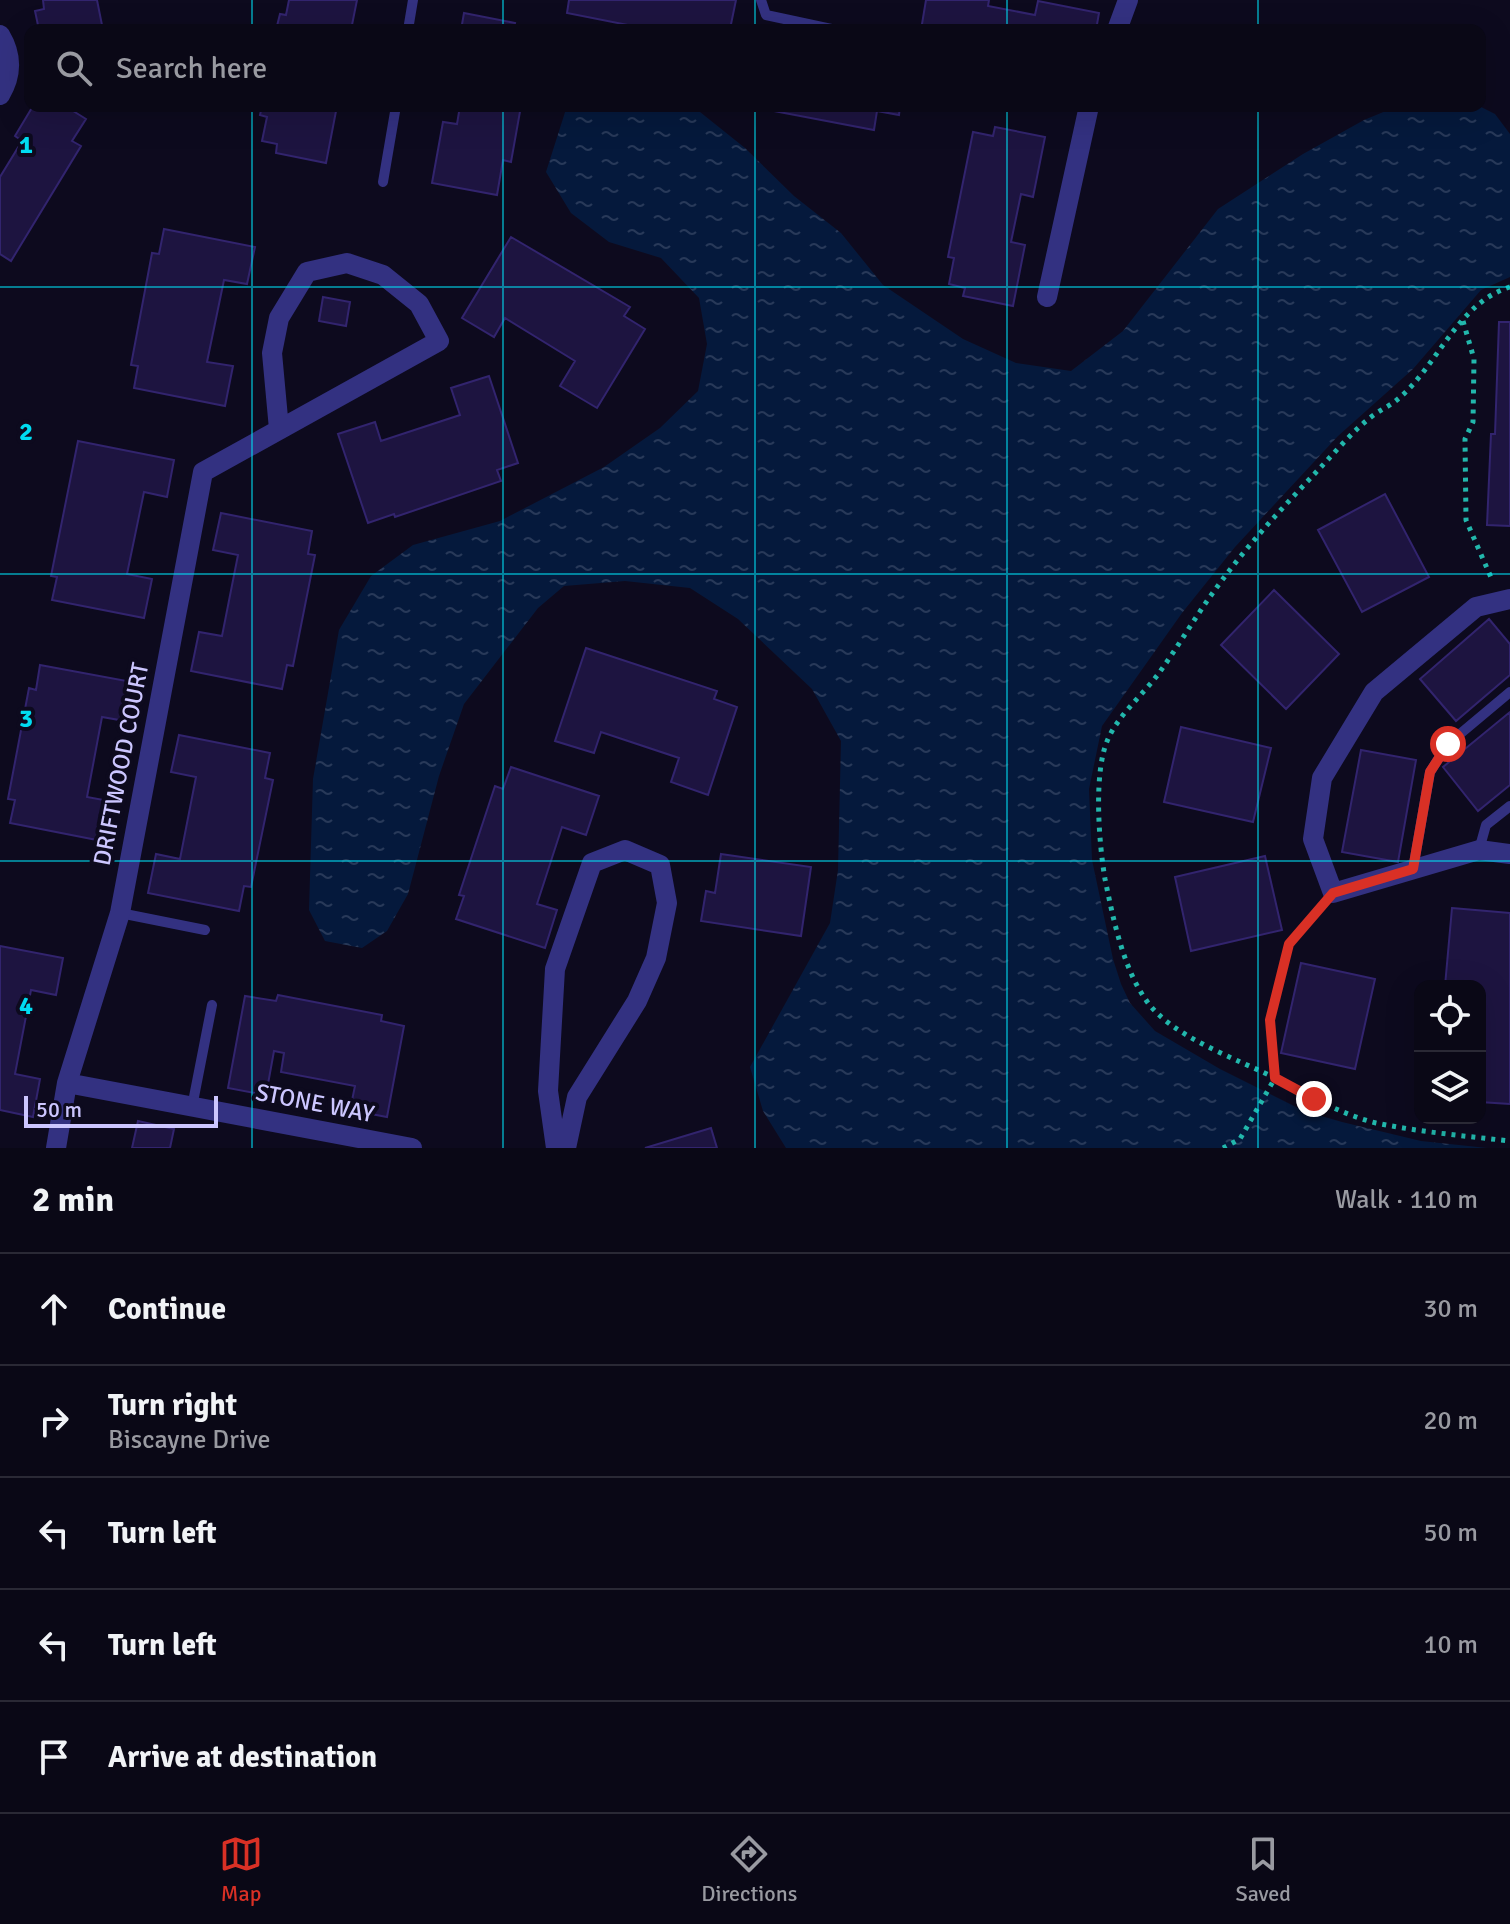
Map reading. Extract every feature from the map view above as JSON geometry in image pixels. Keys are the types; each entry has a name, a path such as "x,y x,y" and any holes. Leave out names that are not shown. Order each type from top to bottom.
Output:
{"street":[{"path":"1119,24 1128,0"},
{"path":"0,35 10,63 6,85 0,95"},
{"path":"1047,297 1088,112"},
{"name":"DRIFTWOOD COURT","path":"56,1148 67,1083 120,913 203,472 439,341 419,304 383,275 347,263 307,272 279,318 272,353 279,429"},
{"path":"1506,600 1476,607 1374,692 1322,778 1313,839 1333,893 1479,850 1510,854"},
{"path":"556,1148 548,1091 555,969 592,863 625,850 660,865 667,903 659,944 637,1001 577,1097 566,1148"},
{"name":"STONE WAY","path":"67,1083 412,1148"}],"lane":[{"path":"409,24 413,0"},
{"path":"761,0 766,15 808,24"},
{"path":"383,182 395,112"},
{"path":"1413,869 1430,772 1448,744 1510,692"},
{"path":"1479,850 1486,825 1510,806"},
{"path":"120,913 205,930"},
{"path":"192,1107 212,1005"}],"path":[{"path":"1510,287 1479,305 1463,321 1434,361 1399,398 1370,418 1285,505 1222,580 1161,670 1107,740 1099,799 1101,858 1124,956 1146,1001 1166,1019 1203,1044 1336,1111 1423,1132 1510,1141"},
{"path":"1463,321 1474,359 1473,422 1465,439 1466,520 1506,600"},
{"path":"1223,1148 1240,1139 1275,1078 1270,1020 1289,944 1333,893"}],"water":[{"path":"1486,110 1495,114 1510,134 1510,277 1481,290 1413,369 1338,436 1235,547 1182,613 1102,726 1089,789 1092,860 1113,959 1130,1003 1155,1031 1220,1069 1304,1111 1421,1141 1487,1148 786,1148 763,1111 750,1067 830,923 838,870 841,741 812,689 738,619 690,588 625,581 564,586 538,608 464,704 439,776 408,894 387,931 362,948 325,941 309,910 313,779 339,630 371,576 413,545 500,521 604,467 660,428 698,391 707,344 699,298 661,258 609,242 571,213 546,172 565,112 700,112 745,148 794,196 841,233 883,285 963,339 1016,363 1071,371 1123,331 1218,209 1303,154 1383,112 1486,112"}],"building":[{"path":"43,0 97,0 102,24 38,24 35,11 44,9"},
{"path":"289,0 357,0 352,24 278,24 280,14 286,15"},
{"path":"569,0 736,0 731,24 623,24 567,13"},
{"path":"926,0 989,0 988,6 1035,15 1038,1 1099,13 1097,24 922,24"},
{"path":"464,13 515,23 515,24 462,24"},
{"path":"29,112 75,112 86,119 72,141 81,146 11,261 0,254 0,177 22,141 15,136"},
{"path":"261,112 336,112 326,163 276,153 277,144 262,141 267,117 260,115"},
{"path":"459,112 520,112 511,162 503,160 497,195 432,183 443,122 457,124"},
{"path":"779,112 877,112 874,130"},
{"path":"995,127 1045,137 1033,197 1021,194 1011,242 1025,245 1013,306 963,296 965,288 949,284 954,258 948,257 973,132 993,136"},
{"path":"164,229 255,247 247,284 224,280 207,362 233,366 225,406 134,388 138,366 131,365 152,253 159,254"},
{"path":"511,237 630,307 624,316 645,329 597,408 560,386 575,361 505,318 494,337 462,318"},
{"path":"323,297 350,302 346,326 319,321"},
{"path":"1499,322 1510,322 1510,526 1487,525 1491,434 1495,434"},
{"path":"489,376 518,463 497,470 501,481 395,517 394,514 368,523 338,434 375,422 381,441 460,415 451,388"},
{"path":"78,441 174,460 167,497 144,492 127,574 152,579 144,618 52,600 57,577 51,576"},
{"path":"1385,494 1429,577 1362,612 1318,530"},
{"path":"221,513 312,531 308,554 315,555 293,666 287,665 282,689 191,671 199,632 222,636 238,555 213,550"},
{"path":"1274,590 1339,654 1286,709 1221,645"},
{"path":"1489,619 1510,644 1510,675 1456,721 1420,679"},
{"path":"586,648 717,691 714,699 737,707 708,795 671,782 679,758 601,732 594,753 555,741"},
{"path":"40,665 132,682 125,721 102,717 87,797 109,801 102,841 10,823 15,800 8,799 29,688 36,690"},
{"path":"1510,712 1510,785 1478,811 1443,767"},
{"path":"1181,727 1271,748 1253,822 1164,802"},
{"path":"179,735 270,753 265,778 273,780 251,887 244,886 239,911 148,893 156,854 180,859 196,777 171,772"},
{"path":"1361,750 1416,760 1398,862 1342,852"},
{"path":"511,767 599,796 586,835 562,827 537,904 557,910 545,948 456,919 464,896 459,895 495,786 503,789"},
{"path":"721,854 811,867 801,936 701,921 706,891 715,893"},
{"path":"1265,856 1282,930 1191,951 1175,877"},
{"path":"1452,908 1510,913 1510,1104 1486,1102 1486,980 1446,980"},
{"path":"0,946 63,958 56,995 31,990 15,1074 40,1079 33,1117 0,1110"},
{"path":"1301,963 1375,979 1355,1069 1281,1053"},
{"path":"278,995 382,1015 381,1021 404,1026 387,1117 350,1110 355,1086 281,1072 284,1053 274,1051 266,1095 228,1088 245,996 276,1001"},
{"path":"138,1121 174,1129 170,1148 132,1148"},
{"path":"711,1128 717,1148 645,1148"}],"route":[{"path":"1314,1099 1275,1078 1270,1020 1289,944 1333,893 1413,869 1430,772 1448,744"}]}
